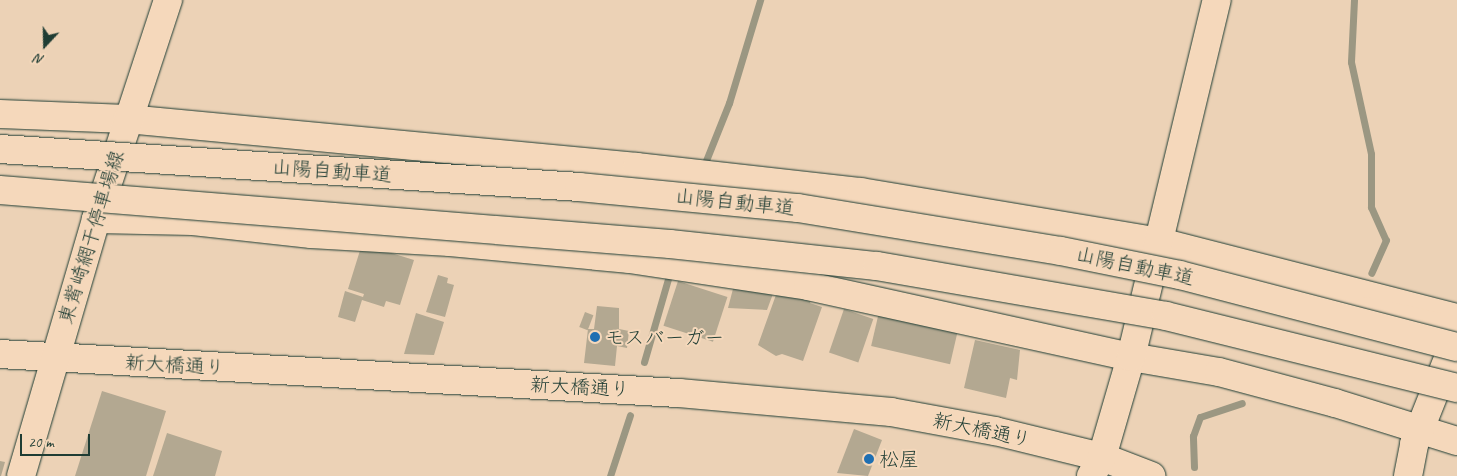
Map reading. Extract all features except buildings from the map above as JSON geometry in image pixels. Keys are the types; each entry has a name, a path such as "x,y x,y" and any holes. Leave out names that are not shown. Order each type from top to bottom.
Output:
{"main road":[{"name":"東觜崎網干停車場線","path":"21,476 96,219 127,119 168,0"},
{"path":"1097,466 1131,357 1217,0"},
{"path":"0,114 127,119 628,166 861,192 1160,242 1457,318"},
{"name":"山陽自動車道","path":"0,149 579,187 798,208 1061,251 1180,275 1457,347"},
{"path":"0,190 670,244 877,266 1166,316 1423,377 1457,388"},
{"path":"96,219 193,221 630,259 808,286 1131,357 1218,372 1420,428 1457,441"},
{"path":"1180,275 1280,292 1457,331"},
{"path":"1408,476 1420,428 1457,336"},
{"name":"新大橋通り","path":"0,354 669,392 892,412 995,431 1097,466 1151,476"},
{"path":"1423,377 1457,392"}],"waterway":[{"path":"705,163 729,103 760,0"},
{"path":"1354,0 1351,62 1371,154 1371,207 1386,240 1371,273"},
{"path":"644,362 668,279"},
{"path":"1194,467 1193,436 1200,417 1242,403"},
{"path":"610,476 630,415"}],"place":[{"name":"モスバーガー","path":"595,337"},
{"name":"松屋","path":"869,459"}]}
